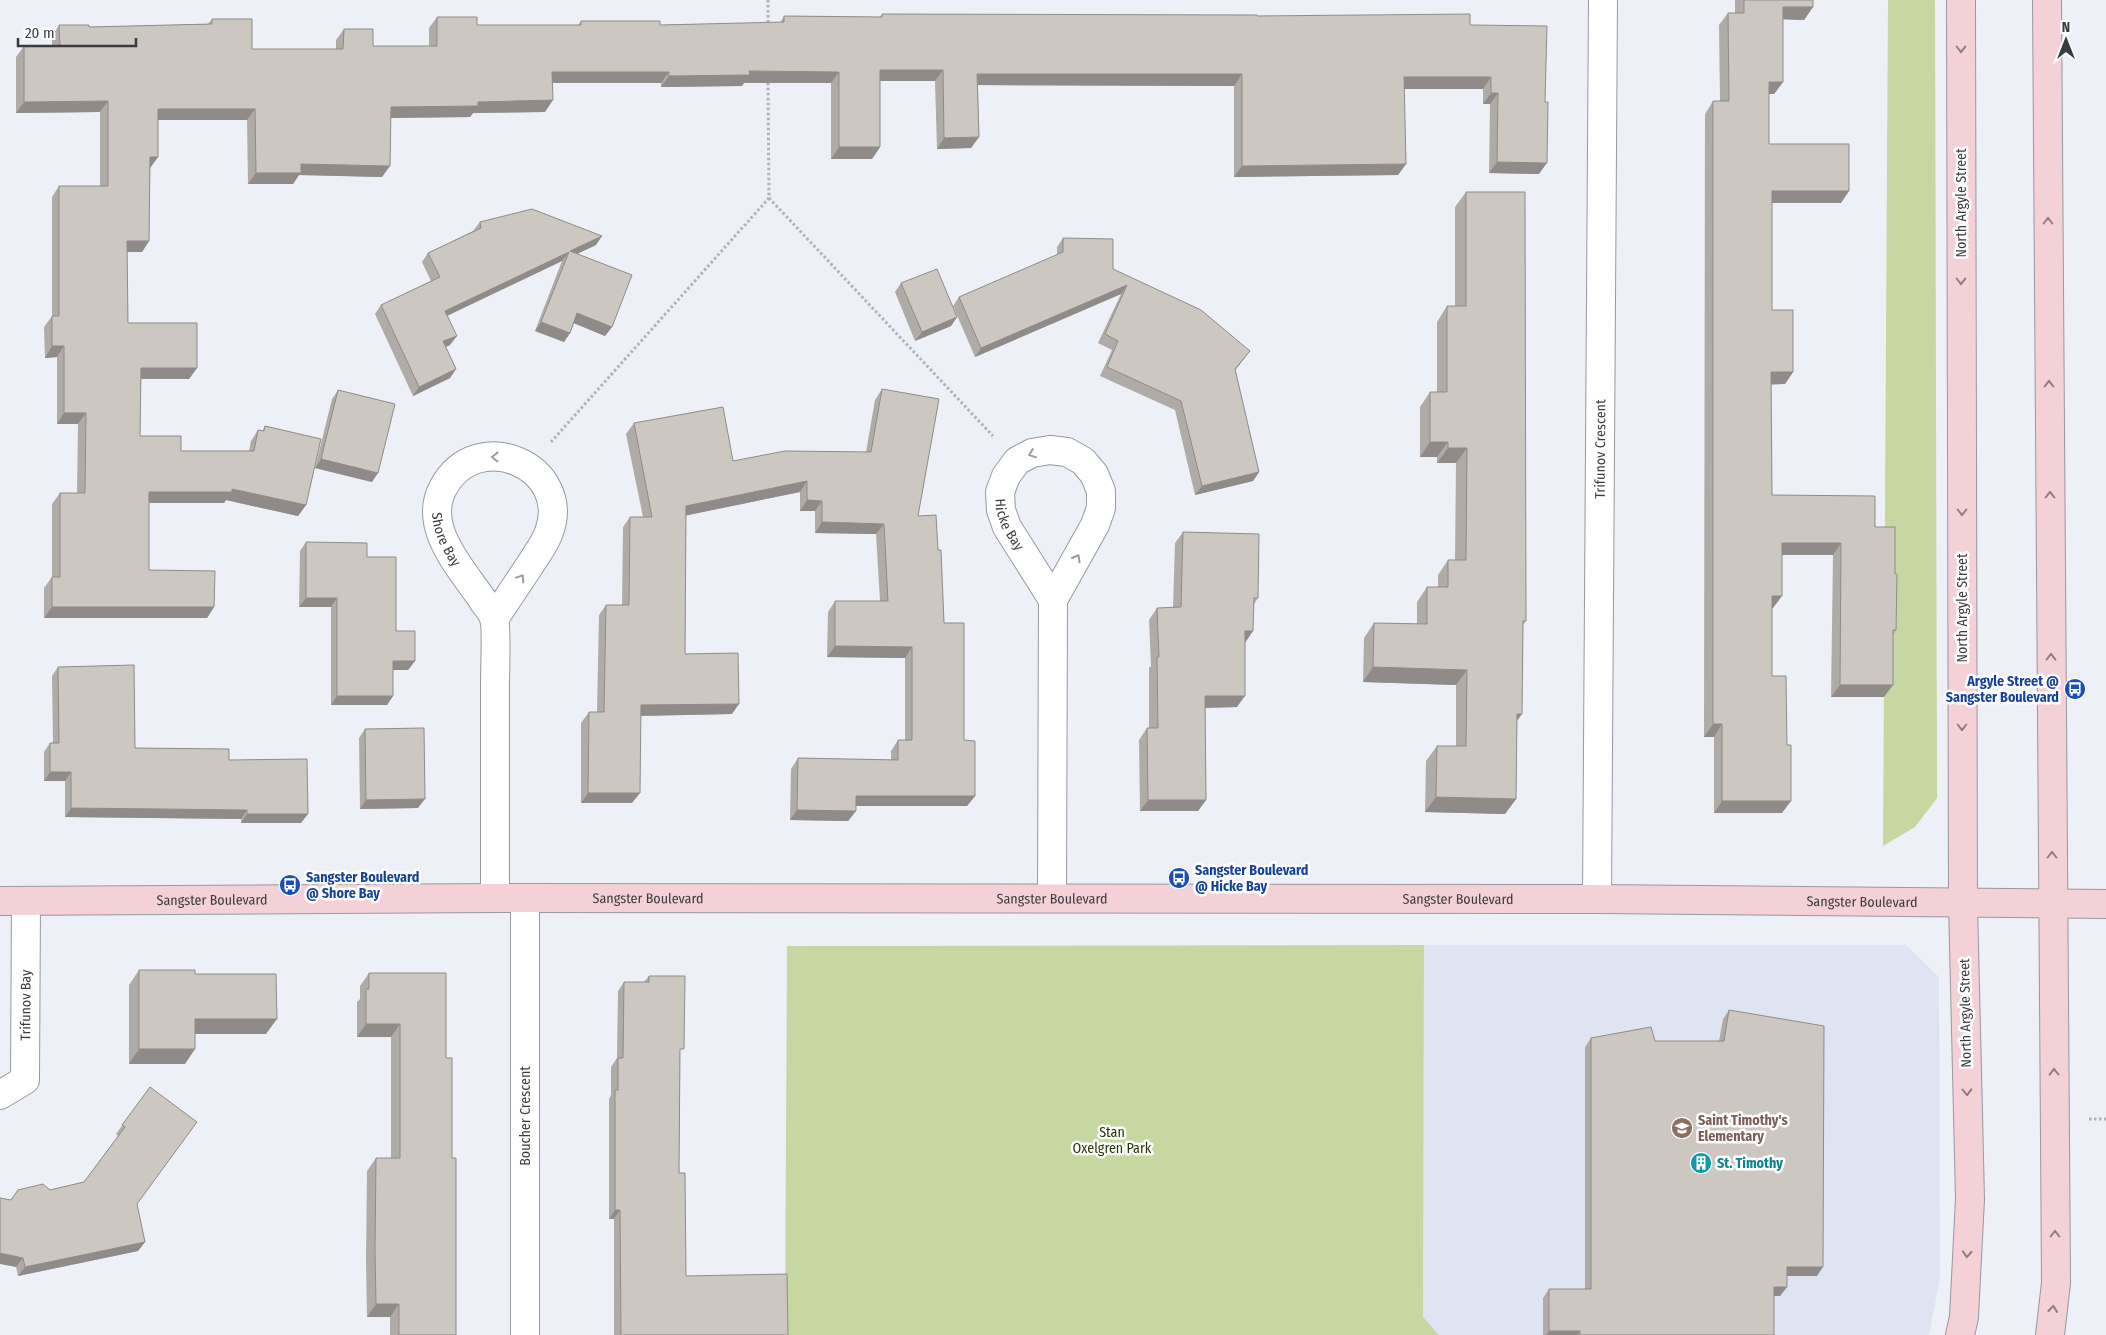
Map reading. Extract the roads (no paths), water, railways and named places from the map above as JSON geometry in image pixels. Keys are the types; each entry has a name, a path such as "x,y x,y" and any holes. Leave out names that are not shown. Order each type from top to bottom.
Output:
{"street":[{"name":"Trifunov Crescent","path":"1598,899 1603,0"},
{"name":"North Argyle Street","path":"1960,1335 1964,1317 1970,1199 1962,903 1961,0"},
{"path":"2047,0 2056,1283 2050,1335"},
{"name":"Hicke Bay","path":"1050,450 1067,452 1083,461 1094,474 1100,491 1101,508 1095,525 1053,600 1007,526 1001,510 1000,492 1006,476 1017,461 1032,453 1050,450"},
{"name":"Shore Bay","path":"495,455 513,459 529,466 542,480 550,496 552,514 549,532 494,618 447,547 439,530 436,513 440,494 448,479 461,466 477,458 495,455"},
{"path":"1052,898 1053,600"},
{"path":"494,618 495,898"},
{"name":"Sangster Boulevard","path":"13,901 495,898 1052,898 1598,899 2106,904"},
{"name":"Boucher Crescent","path":"525,898 525,1335"},
{"name":"Trifunov Bay","path":"0,1095 24,1080 13,901"}],"place":[{"name":"Argyle Street @ Sangster Boulevard","path":"2075,689"},
{"name":"Sangster Boulevard @ Hicke Bay","path":"1179,878"},
{"name":"Sangster Boulevard @ Shore Bay","path":"290,885"},
{"name":"Saint Timothy's Elementary","path":"1682,1128"},
{"name":"St. Timothy","path":"1701,1163"}],"park label":[{"name":"Stan Oxelgren Park","path":"1112,1140"}]}
